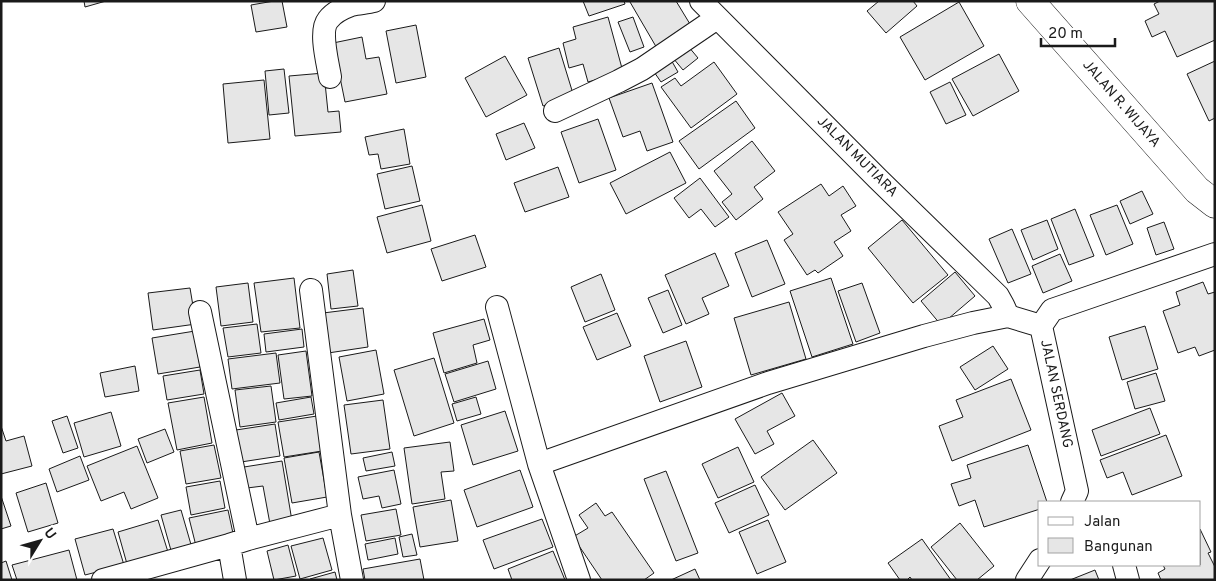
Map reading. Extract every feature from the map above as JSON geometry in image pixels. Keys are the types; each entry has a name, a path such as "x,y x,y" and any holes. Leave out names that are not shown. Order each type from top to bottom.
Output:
{"street":[{"path":"330,77 324,35 327,21 340,10 351,5 374,1"},
{"name":"JALAN MUTIARA","path":"701,1 878,179 998,296 1008,316"},
{"name":"JALAN R. WIJAYA","path":"1030,1 1197,190 1215,204"},
{"path":"556,111 619,82 642,69 718,18"},
{"name":"JALAN SERDANG","path":"1078,498 1041,326 1052,310 1215,254"},
{"path":"311,290 340,515 352,580"},
{"path":"497,307 538,464 580,580"},
{"path":"200,312 238,495 238,542 235,580"},
{"path":"538,464 768,384 924,336 1008,316 1041,326"},
{"path":"102,580 340,515"},
{"path":"1027,580 1038,563"},
{"path":"1124,566 1128,580"}],"building":[{"path":"84,1 106,1 85,7"},
{"path":"282,1 287,27 256,32 251,5"},
{"path":"583,1 624,1 625,4 589,16"},
{"path":"631,1 676,1 693,29 658,50"},
{"path":"879,1 913,1 917,6 886,33 867,11"},
{"path":"1160,1 1215,1 1215,40 1177,57 1165,31 1152,37 1145,21 1159,14 1154,4"},
{"path":"959,2 984,46 925,80 900,37"},
{"path":"608,17 623,72 588,82 583,64 569,68 563,43 576,39 573,27"},
{"path":"633,17 644,47 630,52 618,22"},
{"path":"416,25 426,77 396,83 386,31"},
{"path":"362,37 366,59 379,57 387,94 345,102 333,43"},
{"path":"688,46 698,58 683,70 673,58"},
{"path":"559,48 574,97 543,106 528,58"},
{"path":"999,54 1019,91 973,116 952,79"},
{"path":"505,56 527,95 486,117 465,78"},
{"path":"670,58 678,72 661,82 652,69"},
{"path":"1215,61 1215,118 1209,121 1187,74"},
{"path":"714,62 737,94 691,128 661,87 675,78 681,86"},
{"path":"284,69 289,113 269,115 265,71"},
{"path":"324,73 328,112 339,111 341,132 295,136 289,76"},
{"path":"264,80 270,139 228,143 223,84"},
{"path":"950,82 966,115 946,124 930,92"},
{"path":"652,83 673,142 647,151 640,131 623,137 609,98"},
{"path":"736,101 755,128 699,169 679,141"},
{"path":"598,119 616,170 579,183 561,132"},
{"path":"524,123 535,148 506,160 496,134"},
{"path":"404,129 410,164 381,169 378,154 369,155 365,137"},
{"path":"752,141 775,171 754,187 763,199 736,220 722,202 732,194 714,171"},
{"path":"670,152 686,183 626,214 610,183"},
{"path":"412,166 420,201 385,209 377,174"},
{"path":"558,167 569,197 525,212 514,183"},
{"path":"700,178 729,217 715,227 701,209 689,218 674,198"},
{"path":"821,184 829,196 843,186 856,206 841,215 851,231 834,242 843,256 818,273 815,270 807,275 784,240 793,234 778,212"},
{"path":"1142,191 1153,214 1130,224 1120,201"},
{"path":"422,205 431,241 387,253 377,217"},
{"path":"1117,205 1133,244 1106,255 1090,215"},
{"path":"1075,209 1094,256 1069,265 1051,219"},
{"path":"902,220 948,275 913,303 868,248"},
{"path":"1047,220 1058,249 1033,260 1021,230"},
{"path":"1164,222 1174,249 1156,255 1147,228"},
{"path":"1012,229 1031,274 1008,283 989,239"},
{"path":"475,235 486,267 442,281 431,249"},
{"path":"767,240 785,284 752,297 735,253"},
{"path":"715,253 729,286 702,298 709,314 686,324 665,275"},
{"path":"1060,254 1072,281 1043,293 1032,266"},
{"path":"353,270 358,306 331,309 327,274"},
{"path":"955,272 975,296 941,325 921,301"},
{"path":"601,274 615,310 585,322 571,287"},
{"path":"294,278 300,328 261,332 254,283"},
{"path":"831,278 853,344 812,357 790,291"},
{"path":"1203,282 1208,294 1215,292 1215,350 1199,356 1195,347 1178,353 1163,311 1180,305 1176,292"},
{"path":"248,283 253,322 221,326 216,287"},
{"path":"862,283 880,333 856,342 838,291"},
{"path":"190,288 196,324 153,330 148,293"},
{"path":"668,290 682,325 663,333 648,298"},
{"path":"789,302 806,359 751,375 734,318"},
{"path":"363,308 368,347 328,353 323,313"},
{"path":"617,313 631,346 597,360 583,327"},
{"path":"484,319 490,340 473,345 477,363 444,373 433,333"},
{"path":"257,324 261,353 228,357 223,328"},
{"path":"1145,326 1158,369 1122,380 1109,337"},
{"path":"302,329 304,347 266,352 264,334"},
{"path":"195,331 200,367 158,374 152,338"},
{"path":"686,341 702,387 660,402 644,356"},
{"path":"993,346 1008,369 975,390 960,367"},
{"path":"376,350 384,394 347,401 339,357"},
{"path":"306,351 312,396 284,399 278,355"},
{"path":"276,353 280,383 232,389 228,359"},
{"path":"434,358 454,423 414,436 394,370"},
{"path":"488,361 496,389 454,402 445,374"},
{"path":"135,366 139,391 105,397 100,373"},
{"path":"200,370 204,394 167,400 163,376"},
{"path":"1156,373 1165,401 1135,409 1127,382"},
{"path":"1011,379 1031,430 952,461 939,426 963,417 956,400"},
{"path":"271,386 276,422 240,427 235,390"},
{"path":"782,393 795,416 767,431 774,444 755,454 735,419"},
{"path":"204,397 212,443 177,450 168,403"},
{"path":"311,397 314,414 279,420 276,403"},
{"path":"476,397 481,414 457,421 452,404"},
{"path":"383,400 390,449 351,454 344,405"},
{"path":"1150,408 1160,434 1101,456 1092,430"},
{"path":"505,411 518,451 473,465 461,425"},
{"path":"111,412 121,446 84,457 74,423"},
{"path":"67,416 78,448 63,453 52,421"},
{"path":"317,416 322,451 284,457 278,422"},
{"path":"275,424 280,456 241,462 236,430"},
{"path":"1,426 6,441 24,436 32,466 1,474"},
{"path":"165,429 174,452 147,463 138,439"},
{"path":"1166,435 1182,476 1132,495 1123,472 1107,478 1100,460"},
{"path":"813,440 837,473 785,510 761,477"},
{"path":"450,442 454,471 441,472 445,499 412,504 404,448"},
{"path":"214,445 221,478 186,484 180,451"},
{"path":"1028,445 1047,501 1038,501 1038,510 984,527 975,500 959,506 951,484 971,478 967,465"},
{"path":"137,446 158,498 131,509 124,492 101,501 87,466"},
{"path":"738,447 754,482 718,498 702,464"},
{"path":"319,452 327,497 292,503 284,458"},
{"path":"392,452 395,466 366,471 363,458"},
{"path":"80,456 89,480 57,492 49,469"},
{"path":"282,461 292,521 270,524 263,486 247,488 244,467"},
{"path":"394,470 401,504 382,508 379,496 363,499 358,477"},
{"path":"520,470 533,507 477,527 464,490"},
{"path":"666,471 698,553 676,561 644,479"},
{"path":"220,481 225,508 191,515 186,487"},
{"path":"46,483 58,523 28,532 16,493"},
{"path":"755,485 769,515 729,533 715,503"},
{"path":"1,496 11,526 1,529"},
{"path":"451,500 458,541 420,547 413,507"},
{"path":"596,503 605,516 612,512 654,573 644,580 602,580 573,537 588,528 579,515"},
{"path":"396,509 401,535 366,541 361,515"},
{"path":"181,510 192,548 172,554 161,515"},
{"path":"228,510 234,538 196,546 189,518"},
{"path":"542,519 553,547 494,569 483,540"},
{"path":"158,520 168,552 127,564 118,532"},
{"path":"768,520 786,562 757,574 739,532"},
{"path":"960,523 994,566 977,580 957,580 931,547"},
{"path":"113,529 124,565 85,575 75,539"},
{"path":"1201,531 1211,552 1208,553 1215,567 1215,580 1161,580 1158,573 1165,569 1164,566 1201,566"},
{"path":"412,534 417,555 403,557 399,537"},
{"path":"323,538 332,570 300,579 291,546"},
{"path":"395,538 398,554 368,560 365,544"},
{"path":"922,539 951,580 912,580 910,577 907,580 900,580 888,563"},
{"path":"288,545 296,576 274,580 267,551"},
{"path":"69,550 77,580 17,580 12,565"},
{"path":"553,551 565,580 512,580 508,569"},
{"path":"420,559 424,580 365,580 363,569"},
{"path":"6,561 12,580 1,580 1,563"},
{"path":"695,569 700,580 671,580"},
{"path":"1095,570 1099,580 1070,580"},
{"path":"335,572 337,580 310,579"}]}
